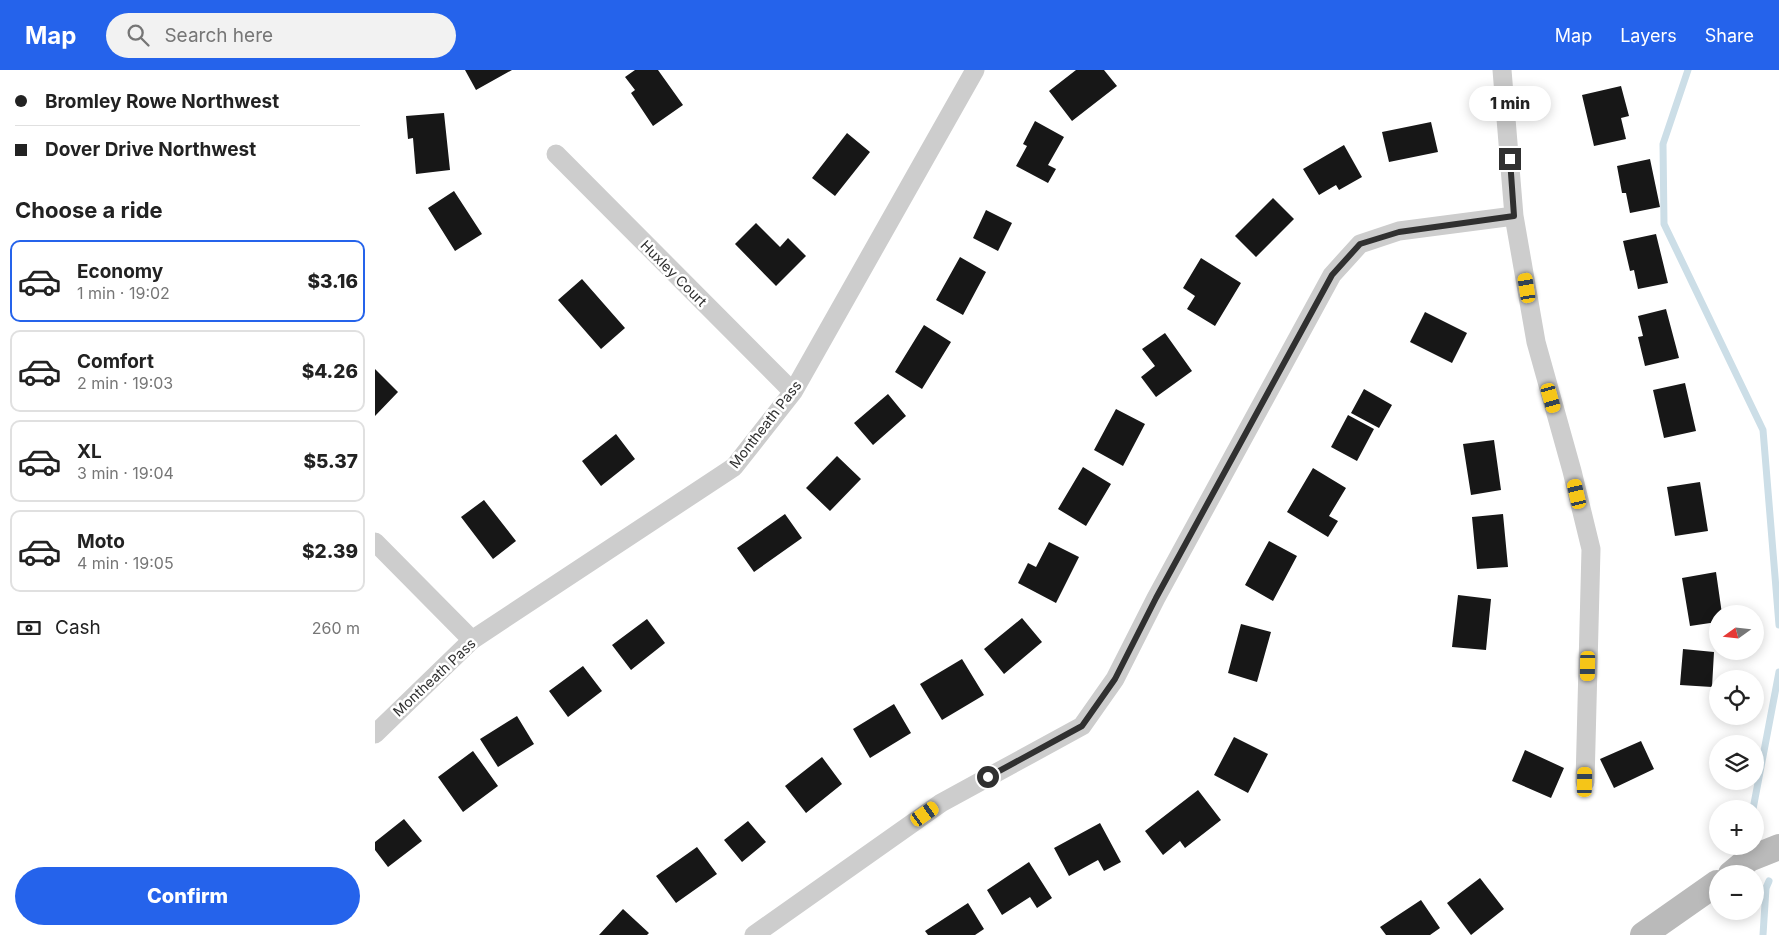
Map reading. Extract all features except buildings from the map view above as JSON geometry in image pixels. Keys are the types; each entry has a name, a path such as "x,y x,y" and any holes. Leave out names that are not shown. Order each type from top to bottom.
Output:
{"street":[{"name":"Montheath Pass","path":"375,734 472,640 734,467 793,392 975,70"},
{"path":"1501,70 1514,216 1536,342 1572,471 1591,549 1585,782"},
{"name":"Huxley Court","path":"555,154 793,392"},
{"path":"754,935 941,803 1082,726 1115,679 1156,598 1332,275 1360,244 1399,232 1514,216"},
{"path":"375,542 472,640"},
{"path":"1742,865 1749,859 1779,847"},
{"path":"1643,935 1709,890"}],"waterway":[{"path":"1688,70 1663,144 1664,224 1763,430 1779,625"},
{"path":"1755,800 1779,672"},
{"path":"1763,935 1766,888 1769,881"}],"route":[{"path":"988,777 1082,726 1115,679 1156,598 1332,275 1360,244 1399,232 1514,216 1510,159"}]}
